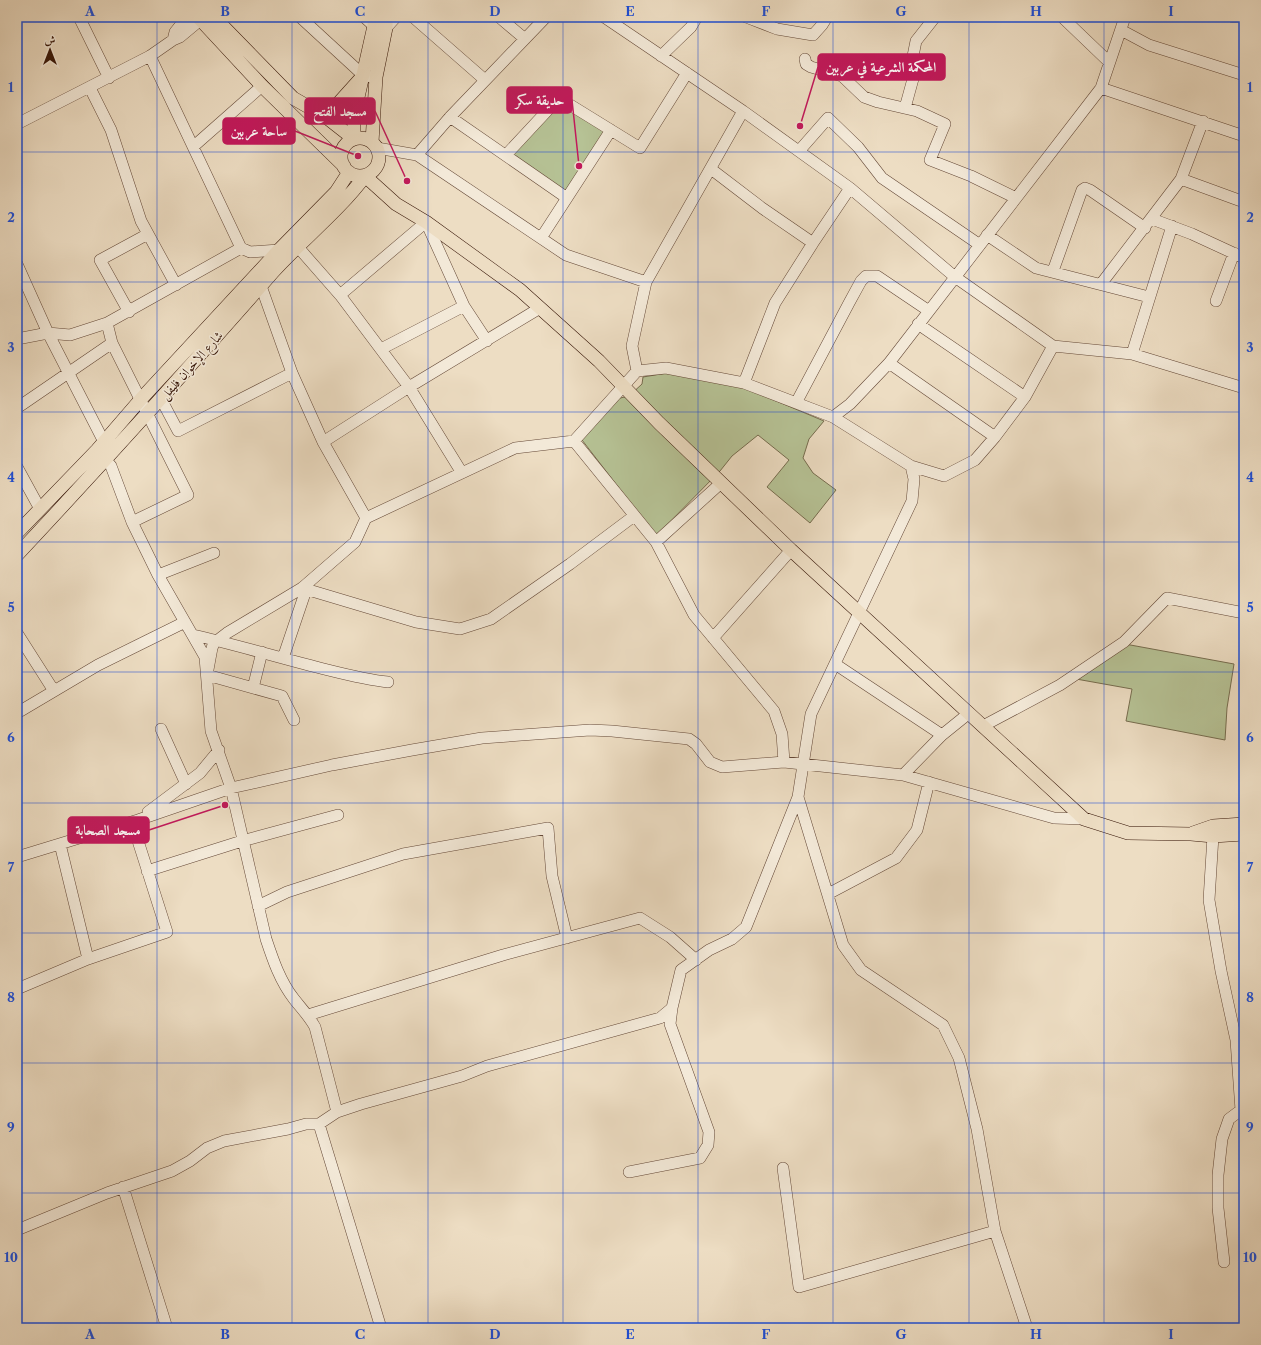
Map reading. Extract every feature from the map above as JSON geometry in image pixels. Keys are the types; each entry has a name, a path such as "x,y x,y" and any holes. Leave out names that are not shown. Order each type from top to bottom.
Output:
{"main road":[{"path":"214,17 251,57 293,98 326,117 354,139"},
{"path":"200,18 262,86 346,169 357,175 365,176 396,204 426,222 520,290 599,361 721,483 791,550 1084,819 1128,832 1213,836 1244,834"},
{"path":"354,139 354,115 369,76 380,22"},
{"path":"326,117 369,76"},
{"path":"365,176 376,168 379,162 375,145 369,76"},
{"path":"346,169 342,159 342,151 346,145 354,139 360,138 375,145"},
{"name":"شارع الإخوان فليفل","path":"17,533 100,446 280,250 336,192 346,169"},
{"name":"شارع الإخوان فليفل","path":"17,555 107,459 297,246 347,198 365,176"},
{"path":"1191,834 1213,826 1244,824"}],"street":[{"path":"79,17 109,78"},
{"path":"173,40 175,32 187,17"},
{"path":"300,17 369,76"},
{"path":"364,17 380,22 396,17"},
{"path":"413,17 486,80"},
{"path":"499,17 525,39"},
{"path":"417,155 450,117 546,17"},
{"path":"604,17 743,111 850,188 955,277 1053,346 1132,354 1244,388"},
{"path":"662,56 691,27 697,17"},
{"path":"746,17 777,29 812,35 822,25 827,17"},
{"path":"905,108 916,68 913,56 916,42 935,17"},
{"path":"1062,17 1110,62"},
{"path":"833,417 850,404 888,363 1101,88 1125,17"},
{"path":"17,124 150,56 173,40 180,37 200,18"},
{"path":"1121,30 1149,45 1244,75"},
{"path":"150,56 194,146 241,248 250,252 280,250"},
{"path":"805,59 806,64 811,67 842,76 864,97 929,115 945,124 930,160 971,176 1016,198"},
{"path":"506,155 559,98 640,148 687,73"},
{"path":"194,146 262,86"},
{"path":"90,88 111,130 137,210 148,234 176,285"},
{"path":"1101,88 1244,136"},
{"path":"637,371 632,346 646,282 743,111"},
{"path":"450,117 567,198"},
{"path":"799,151 828,118 858,147 882,178 980,245"},
{"path":"1101,284 1149,223 1181,179 1203,122"},
{"path":"541,238 611,130"},
{"path":"375,145 417,155 566,255 646,282"},
{"path":"711,169 762,208 813,243"},
{"path":"1181,179 1244,202"},
{"path":"744,383 775,303 850,188"},
{"path":"1053,271 1082,190 1085,188 1149,223 1172,226 1240,254 1216,301"},
{"path":"340,295 426,222 464,306 487,341"},
{"path":"1132,354 1172,226"},
{"path":"128,312 100,260 148,234"},
{"path":"987,235 1036,268 1053,271 1150,297"},
{"path":"297,246 340,295 409,387 462,473"},
{"path":"17,339 48,333 70,335 107,323 241,248"},
{"path":"17,264 107,459 132,522 176,610 185,622 205,657 212,731 231,788 242,841 273,960 293,998 308,1015 315,1027 321,1045 337,1112"},
{"path":"796,403 861,281 866,276 877,276 929,311"},
{"path":"261,286 292,373 323,442 366,518"},
{"path":"381,349 464,306"},
{"path":"323,442 409,387 540,308"},
{"path":"107,323 112,343 141,400 146,415 188,495 132,522"},
{"path":"918,324 1025,396"},
{"path":"17,408 112,343"},
{"path":"207,675 214,643 227,633 304,589 355,542 366,518 515,448 574,441 637,371 666,368 744,383 833,417 911,466 944,476 975,460 995,437 1025,396 1053,346"},
{"path":"888,363 995,437"},
{"path":"161,399 178,431 292,373"},
{"path":"574,441 656,542 694,615 774,711 782,734 784,762"},
{"path":"629,1172 700,1158 708,1145 709,1132 670,1024 672,1008 681,970 709,950 732,939 746,927 798,797 811,714 912,501 914,479 911,466"},
{"path":"17,467 40,509"},
{"path":"656,542 721,483"},
{"path":"304,589 416,622 460,629 491,619 570,564 634,516"},
{"path":"713,638 791,550"},
{"path":"158,575 214,553"},
{"path":"283,658 304,589"},
{"path":"983,726 1060,685 1124,642 1167,598 1244,613"},
{"path":"17,713 98,665 185,622"},
{"path":"17,633 54,691"},
{"path":"193,635 375,681 388,682"},
{"path":"253,688 262,652"},
{"path":"835,664 942,735"},
{"path":"207,675 282,696 294,720"},
{"path":"903,775 942,735 968,714"},
{"path":"161,728 186,784"},
{"path":"17,857 135,821 231,788 332,765 482,738 590,730 689,739 696,744 710,762 722,767 784,762 903,775 1054,818 1084,819"},
{"path":"135,821 186,784 212,760 219,750"},
{"path":"828,894 896,858 917,830 929,782"},
{"path":"798,797 843,945 861,970 943,1025 959,1058 976,1129 995,1231 1027,1328"},
{"path":"147,871 242,841 338,815"},
{"path":"17,989 88,959 166,932 147,871 135,821"},
{"path":"258,906 286,892 403,854 548,828 552,876 567,938"},
{"path":"1213,836 1209,900 1221,971 1236,1040 1243,1110 1229,1119 1222,1139 1218,1175 1218,1208 1224,1262"},
{"path":"60,844 88,959"},
{"path":"308,1015 503,954 640,918 670,937 696,960"},
{"path":"17,1230 123,1188 172,1171 190,1161 207,1148 224,1141 306,1124 319,1124 337,1112 361,1104 462,1076 487,1066 660,1018 672,1008"},
{"path":"319,1124 381,1328"},
{"path":"783,1168 799,1287 995,1231"},
{"path":"123,1188 167,1328"}],"green space":[{"path":"560,101 607,130 566,193 511,155"},
{"path":"667,373 743,387 824,421 809,439 803,458 813,473 836,490 810,523 767,487 789,460 758,435 732,456 720,471 656,536 582,440 616,399 629,396 642,384 643,377"},
{"path":"1125,644 1234,664 1227,708 1225,740 1126,721 1132,689 1076,679"}],"place":[{"name":"المحكمة الشرعية في عربين","path":"800,126"},
{"name":"ساحة عربين","path":"358,156"},
{"name":"حديقة سكر","path":"579,166"},
{"name":"مسجد الفتح","path":"407,181"},
{"name":"مسجد الصحابة","path":"225,805"}]}
